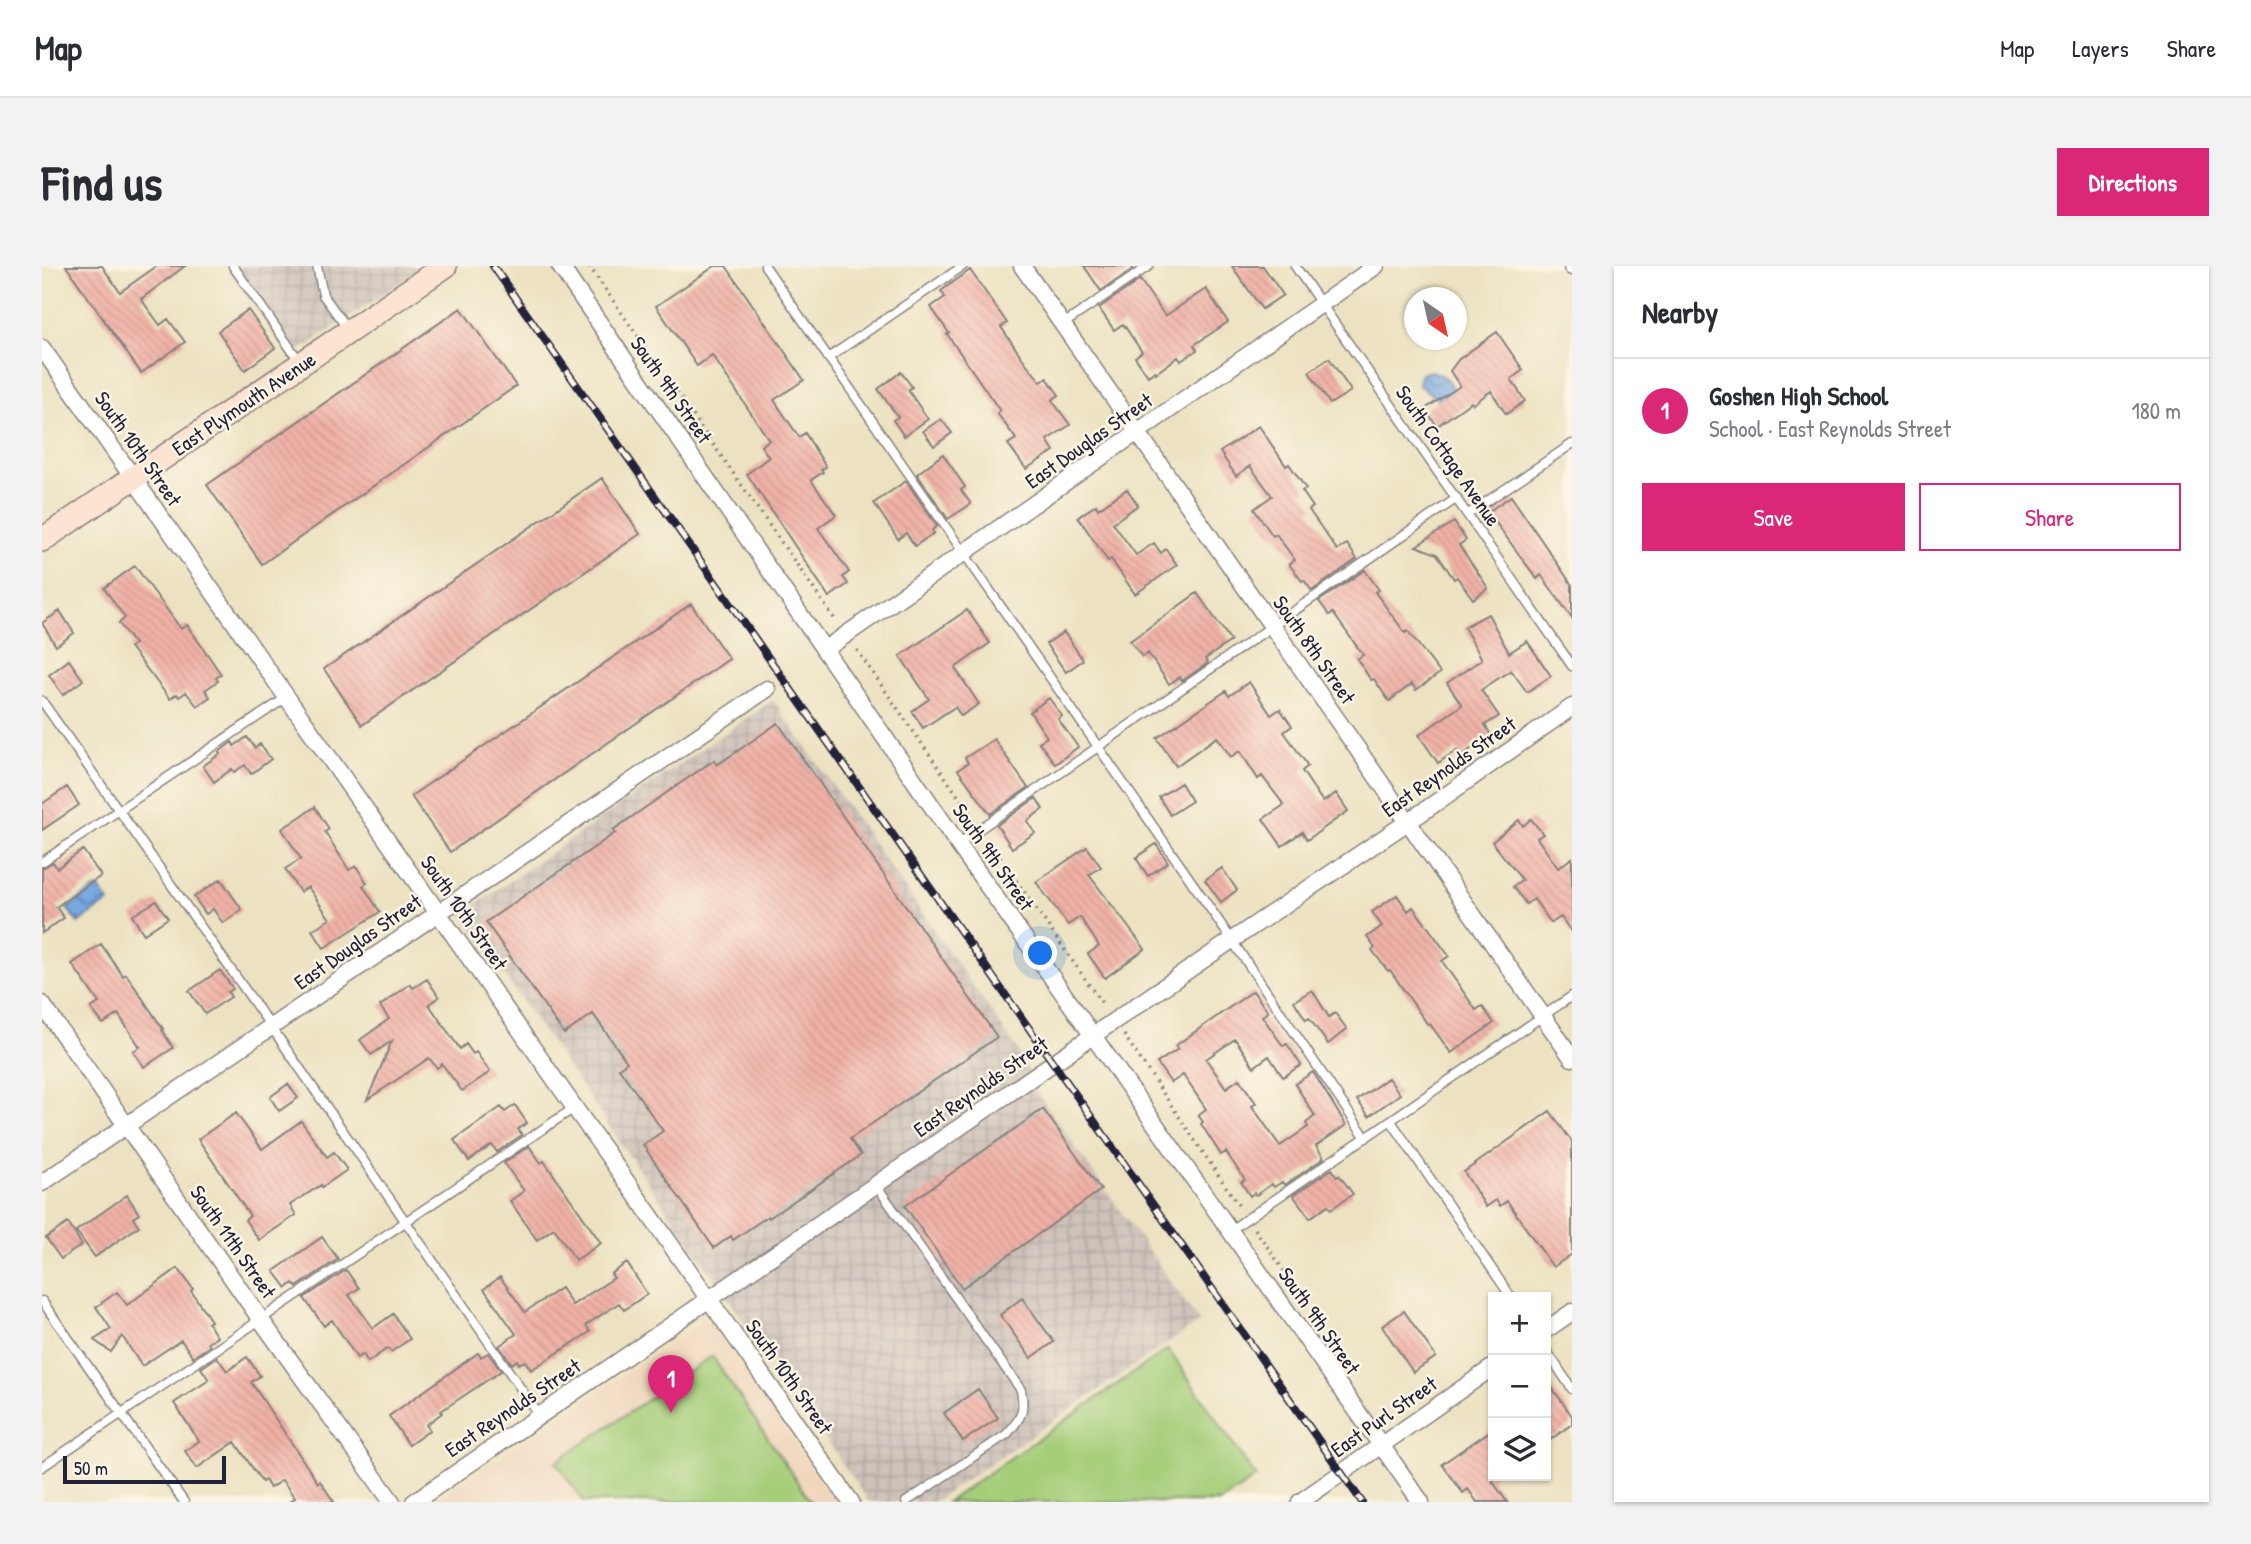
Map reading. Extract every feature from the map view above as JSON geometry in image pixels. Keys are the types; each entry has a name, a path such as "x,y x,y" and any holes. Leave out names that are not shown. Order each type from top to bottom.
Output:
{"main road":[{"name":"East Plymouth Avenue","path":"42,540 445,266"}],"street":[{"name":"South 9th Street","path":"560,266 958,844 1421,1502"},
{"name":"South 8th Street","path":"1022,266 1572,1058"},
{"name":"East Douglas Street","path":"824,650 1376,266"},
{"name":"South 10th Street","path":"42,348 851,1502"},
{"name":"East Douglas Street","path":"42,1183 767,689"},
{"name":"East Reynolds Street","path":"414,1502 1572,707"},
{"name":"South 11th Street","path":"42,1004 261,1320 392,1502"},
{"path":"1551,1327 1572,1312"},
{"name":"East Purl Street","path":"1300,1502 1488,1370"}],"lane":[{"path":"233,266 302,364"},
{"path":"317,266 323,295 350,332"},
{"path":"765,266 1366,1138"},
{"path":"828,358 963,266"},
{"path":"1062,325 1149,266"},
{"name":"South Cottage Avenue","path":"1295,266 1572,666"},
{"path":"1468,514 1572,444"},
{"path":"958,844 1457,498"},
{"path":"42,862 287,697"},
{"path":"42,701 539,1415"},
{"path":"1229,1231 1572,996"},
{"path":"42,1467 574,1108"},
{"path":"1391,1121 1508,1292"},
{"path":"876,1185 1021,1390 1024,1406 1019,1420 1007,1434 906,1502"},
{"path":"42,1301 184,1502"},
{"path":"1549,1355 1572,1389"}],"shaded area":[{"path":"226,266 425,266 290,357"},
{"path":"773,700 1024,1059 1035,1090 1199,1322 933,1502 869,1502 462,914"},
{"path":"708,1320 837,1502 433,1502 703,1321"}],"green space":[{"path":"1168,1349 1256,1477 1220,1502 947,1502"},
{"path":"712,1356 811,1502 584,1502 556,1462"}],"water":[{"path":"1431,371 1446,378 1454,392 1442,402 1419,385 1421,374"},
{"path":"98,887 109,902 78,923 67,908"}],"building":[{"path":"66,266 102,266 120,292 157,266 185,266 141,299 160,325 168,319 185,342 141,373"},
{"path":"715,266 726,266 804,380 774,400 799,437 805,433 826,467 811,480 836,515 818,528 849,572 843,577 848,584 829,597 747,474 769,457 761,446 769,440 712,355 697,366 656,306"},
{"path":"1084,266 1131,266 1133,269 1101,291"},
{"path":"1232,266 1263,266 1283,295 1262,309"},
{"path":"970,270 1007,323 1001,327 1025,362 1041,382 1047,378 1059,395 1052,400 1070,425 1047,440 1054,451 1026,469 1008,444 1016,439 997,413 1000,411 931,307 945,297 941,291"},
{"path":"1140,280 1165,316 1206,289 1228,322 1194,345 1197,350 1181,361 1178,357 1148,376 1135,357 1142,352 1123,324 1114,330 1099,308"},
{"path":"461,308 516,386 262,564 207,485"},
{"path":"248,310 275,348 245,370 218,331"},
{"path":"1497,332 1523,370 1511,379 1525,401 1506,414 1491,391 1437,426 1425,409 1460,386 1450,371 1459,359"},
{"path":"1329,358 1351,391 1330,404 1309,372"},
{"path":"901,372 912,387 908,390 928,419 904,436 893,420 898,417 878,389"},
{"path":"941,419 952,433 934,446 923,431"},
{"path":"1259,426 1286,466 1289,464 1306,489 1302,491 1313,507 1309,510 1337,550 1347,544 1357,559 1312,591 1289,564 1295,560 1276,534 1273,536 1254,509 1272,496 1250,466 1236,476 1220,452"},
{"path":"943,454 965,487 961,490 971,504 948,519 917,474"},
{"path":"602,478 640,534 362,725 324,669"},
{"path":"906,481 937,526 932,530 934,533 915,546 906,533 898,539 874,503"},
{"path":"1127,489 1138,505 1113,523 1136,555 1154,543 1161,553 1166,549 1177,565 1135,594 1078,517 1096,505 1098,509"},
{"path":"1511,496 1572,585 1572,618 1541,575 1537,579 1488,512"},
{"path":"1454,522 1466,540 1459,545 1488,588 1473,599 1457,577 1454,579 1437,554 1416,546"},
{"path":"135,566 181,629 187,625 221,674 216,678 218,681 205,690 210,697 197,706 186,692 170,699 130,647 134,644 119,623 125,618 104,588"},
{"path":"1365,570 1379,590 1375,592 1405,633 1408,631 1440,673 1416,690 1412,684 1389,701 1357,659 1363,655 1333,613 1329,615 1319,601"},
{"path":"1197,593 1231,641 1205,659 1208,663 1182,681 1180,677 1169,684 1148,653 1142,657 1130,641"},
{"path":"691,604 729,659 450,852 411,796"},
{"path":"967,610 990,643 955,668 979,704 961,716 955,707 923,728 912,711 929,699 900,656"},
{"path":"60,611 74,633 56,646 42,623"},
{"path":"1488,614 1509,653 1527,641 1551,676 1527,692 1511,670 1481,690 1499,716 1485,725 1491,735 1461,756 1457,750 1438,763 1419,735 1462,705 1447,683 1482,659 1464,627"},
{"path":"1064,632 1083,660 1066,672 1046,644"},
{"path":"69,660 83,680 63,695 49,675"},
{"path":"1249,682 1271,715 1280,709 1292,726 1284,732 1308,766 1302,771 1323,802 1336,793 1348,811 1307,840 1302,832 1282,846 1263,819 1284,805 1262,776 1258,779 1240,751 1231,757 1217,737 1176,766 1157,738 1226,691 1229,696"},
{"path":"1049,698 1062,716 1058,719 1078,747 1055,764 1039,742 1047,737 1030,712"},
{"path":"778,723 997,1037 850,1139 861,1155 769,1218 768,1216 733,1240 731,1236 714,1248 643,1145 663,1131 619,1068 627,1062 593,1014 564,1034 486,922 615,833 613,830 714,760 717,765"},
{"path":"247,737 255,748 260,744 271,759 251,774 245,765 234,772 232,769 214,782 203,766 232,742 234,746"},
{"path":"994,739 1028,788 990,814 958,770 968,763 965,758"},
{"path":"1181,783 1192,801 1170,815 1159,797"},
{"path":"67,787 79,805 42,830 42,804"},
{"path":"1036,798 1043,809 1027,821 1035,833 1012,848 997,825"},
{"path":"315,807 329,829 325,832 349,870 356,866 367,883 363,886 380,912 324,948 312,930 330,919 308,887 300,892 285,869 301,859 282,829"},
{"path":"1531,819 1543,834 1537,838 1558,868 1572,858 1572,933 1561,917 1551,923 1534,899 1526,904 1513,887 1522,880 1492,842 1519,820 1523,826"},
{"path":"1156,844 1168,862 1148,876 1136,858"},
{"path":"1087,847 1101,867 1089,875 1145,949 1105,978 1088,954 1099,946 1080,917 1068,925 1036,882"},
{"path":"83,850 101,876 56,907 64,918 42,933 42,868 53,862 57,868"},
{"path":"1222,868 1237,890 1221,902 1205,880"},
{"path":"221,879 242,910 223,923 213,909 206,914 194,897"},
{"path":"1397,895 1408,911 1413,907 1449,956 1442,961 1476,1010 1482,1006 1494,1023 1451,1053 1390,970 1388,971 1372,950 1375,948 1367,937 1382,926 1372,912"},
{"path":"156,901 168,918 144,934 132,916"},
{"path":"101,944 123,976 126,974 173,1048 144,1067 133,1051 140,1047 118,1014 103,1024 91,1008 99,1003 72,964"},
{"path":"220,970 233,989 228,992 231,997 205,1014 189,991"},
{"path":"427,979 439,997 429,1004 432,1009 460,1049 466,1044 473,1054 476,1052 490,1072 462,1091 442,1064 437,1068 429,1058 367,1100 392,1041 371,1055 360,1040 389,1019 380,1006 410,984 413,988"},
{"path":"1312,990 1329,1017 1335,1013 1347,1029 1328,1044 1309,1018 1306,1020 1294,1001"},
{"path":"1253,991 1268,1012 1262,1016 1283,1046 1287,1044 1301,1065 1283,1077 1269,1056 1254,1067 1235,1039 1206,1059 1226,1088 1239,1079 1256,1103 1252,1106 1280,1146 1308,1127 1306,1123 1315,1116 1295,1084 1313,1072 1346,1125 1316,1146 1324,1158 1285,1185 1282,1182 1274,1187 1272,1184 1250,1196 1241,1182 1245,1180 1226,1152 1221,1155 1201,1124 1203,1122 1198,1115 1206,1109 1183,1075 1171,1083 1157,1063 1178,1049 1175,1046"},
{"path":"1388,1078 1400,1094 1369,1116 1357,1100"},
{"path":"288,1084 298,1098 279,1111 270,1097"},
{"path":"515,1105 527,1123 518,1129 522,1135 497,1152 492,1145 469,1161 454,1140 501,1107 505,1112"},
{"path":"1043,1109 1101,1190 962,1288 905,1206"},
{"path":"1550,1111 1572,1142 1572,1254 1553,1267 1507,1201 1500,1206 1496,1200 1486,1207 1464,1172"},
{"path":"236,1113 262,1149 301,1121 327,1157 334,1152 347,1170 290,1205 296,1215 259,1240 245,1220 250,1216 198,1139"},
{"path":"529,1146 541,1163 544,1161 601,1243 576,1260 554,1228 537,1240 510,1201 524,1191 504,1163"},
{"path":"1332,1169 1353,1194 1331,1209 1328,1205 1310,1218 1293,1195"},
{"path":"127,1195 139,1214 133,1218 139,1226 95,1257 76,1231"},
{"path":"68,1223 82,1245 61,1259 46,1238"},
{"path":"322,1237 338,1259 297,1287 293,1283 287,1288 274,1271"},
{"path":"627,1263 647,1294 624,1310 619,1303 586,1325 590,1332 531,1370 525,1361 519,1364 517,1360 512,1364 499,1346 516,1334 484,1289 500,1277 525,1312 561,1288 572,1305 614,1278 611,1274"},
{"path":"178,1268 211,1321 208,1323 217,1337 208,1343 210,1346 193,1357 181,1340 142,1366 122,1336 111,1352 94,1340 111,1329 96,1307 117,1292 127,1305"},
{"path":"346,1270 359,1288 349,1295 373,1328 393,1314 410,1339 391,1352 388,1348 368,1362 363,1354 357,1358 332,1320 324,1326 304,1298"},
{"path":"1022,1298 1054,1342 1031,1358 1000,1315"},
{"path":"1404,1311 1436,1357 1413,1372 1382,1326"},
{"path":"478,1353 481,1357 488,1353 501,1371 441,1411 442,1413 426,1425 430,1430 409,1445 389,1416"},
{"path":"217,1357 227,1371 247,1357 260,1376 251,1382 318,1483 320,1481 334,1502 289,1502 295,1498 282,1480 270,1488 265,1480 262,1482 235,1442 197,1468 185,1451 199,1441 174,1403 209,1380 201,1368"},
{"path":"1551,1386 1572,1416 1572,1424 1551,1439"},
{"path":"978,1389 998,1418 963,1441 944,1413"},
{"path":"1488,1432 1488,1481 1493,1481 1507,1502 1477,1502 1468,1489 1463,1493 1442,1464"}],"railway":[{"path":"493,266 1362,1502"}],"place":[{"name":"Goshen High School","path":"671,1413"}]}
